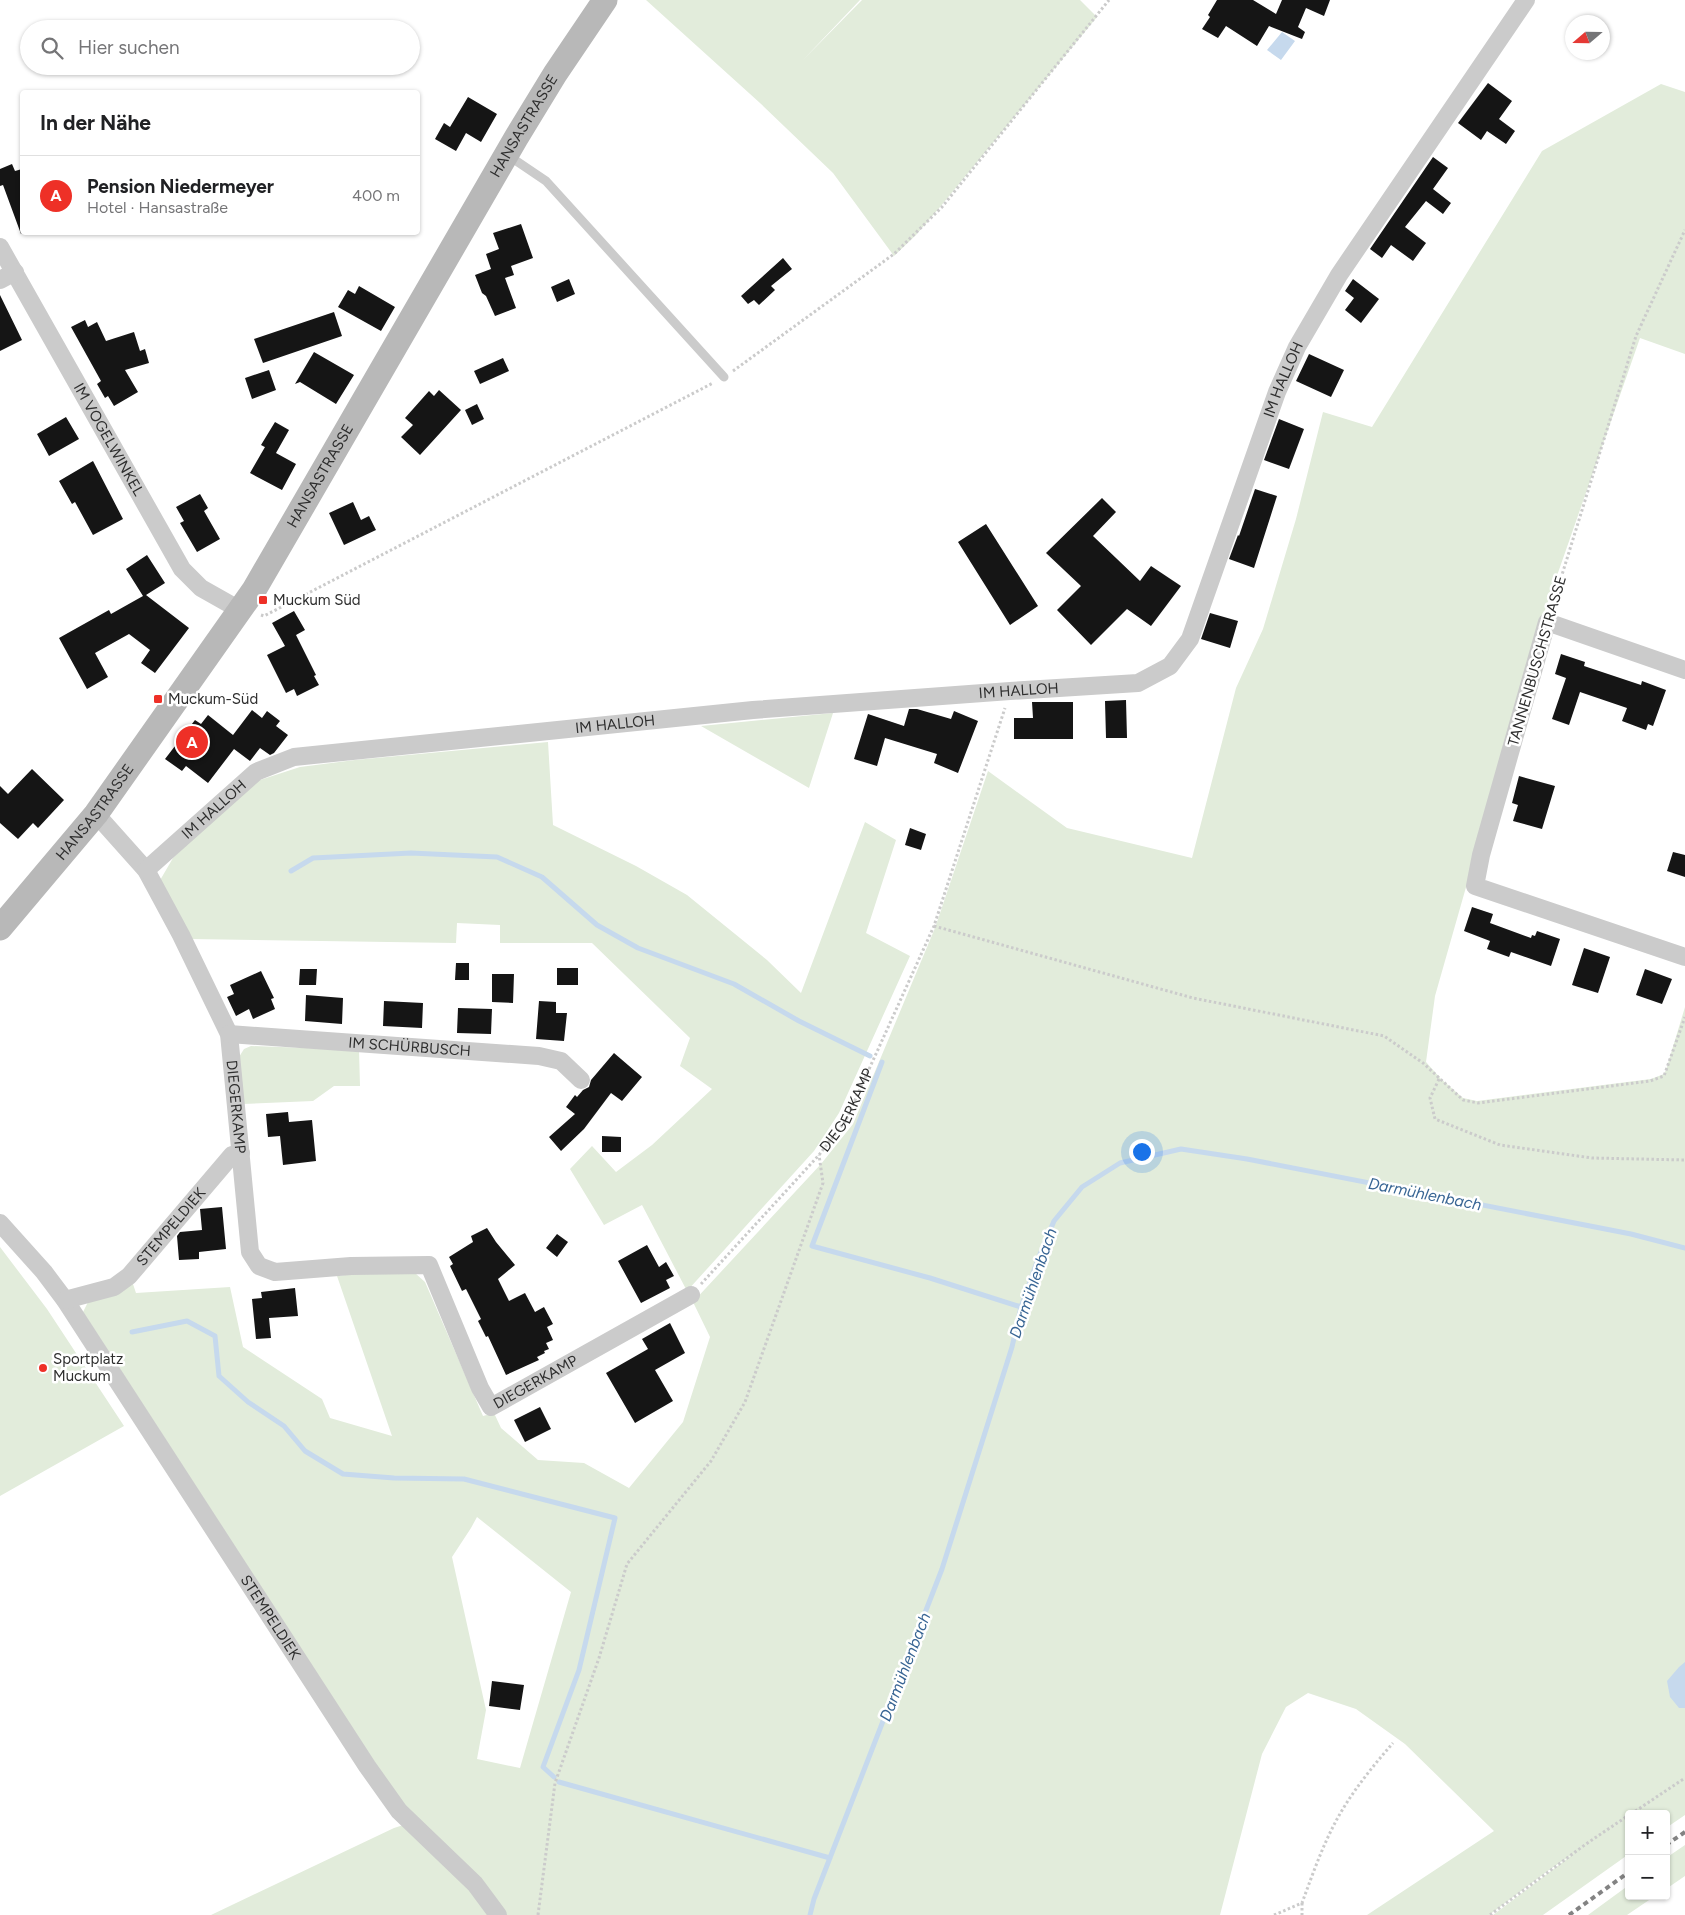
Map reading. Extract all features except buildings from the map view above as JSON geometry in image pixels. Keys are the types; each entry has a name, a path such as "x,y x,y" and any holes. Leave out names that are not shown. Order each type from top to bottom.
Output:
{"main road":[{"name":"HANSASTRASSE","path":"0,928 96,814 259,582 506,155 555,74 605,0"}],"street":[{"name":"IM HALLOH","path":"146,870 256,772 294,757 743,711 1138,683 1170,666 1190,639 1277,392 1298,347 1339,275 1526,0"},
{"name":"IM VOGELWINKEL","path":"0,247 8,276 182,569 201,588 240,610"},
{"path":"1547,622 1685,670"},
{"name":"TANNENBUSCHSTRASSE","path":"1547,622 1481,855 1475,886 1685,958"},
{"name":"DIEGERKAMP","path":"96,814 146,870 229,1034 250,1252 259,1266 275,1272 351,1266 429,1265 480,1388 491,1407 692,1295"},
{"name":"IM SCHÜRBUSCH","path":"229,1034 539,1056 561,1061 581,1080"},
{"name":"STEMPELDIEK","path":"65,1300 114,1287 129,1276 232,1155 241,1153"},
{"name":"STEMPELDIEK","path":"0,1223 44,1272 65,1300 367,1766 399,1811 475,1884 498,1915"}],"lane":[{"path":"506,155 546,181 724,378"}],"path":[{"path":"1106,4 1109,0"},
{"name":"TANNENBUSCHSTRASSE","path":"1547,622 1636,336 1685,230"},
{"name":"DIEGERKAMP","path":"692,1295 819,1155 846,1120 934,926 1010,691"},
{"path":"934,926 1193,998 1384,1036 1423,1063 1463,1100 1478,1103 1650,1081 1664,1076 1685,1018"},
{"path":"1439,1079 1430,1098 1435,1118 1500,1145 1592,1158 1685,1160"},
{"path":"538,1915 556,1783 599,1658 627,1564 710,1461 745,1402 823,1183 819,1155"},
{"path":"1302,1915 1302,1903 1317,1862 1337,1820 1372,1768 1393,1743"},
{"path":"1637,1810 1685,1778"},
{"path":"1490,1915 1586,1844 1625,1818"},
{"path":"1274,1915 1302,1903"}],"green space":[{"path":"646,0 860,0 802,61 862,0 1080,0 1097,17 940,207 916,235 894,256 833,173 760,103"},
{"path":"1661,84 1685,92 1685,354 1640,338 1545,610 1435,996 1426,1062 1441,1079 1463,1098 1477,1101 1651,1079 1664,1074 1666,1070 1685,1007 1685,1815 1670,1825 1670,1810 1625,1810 1625,1857 1543,1915 1493,1915 1576,1852 1489,1915 1367,1915 1494,1831 1405,1744 1356,1709 1308,1693 1286,1707 1262,1754 1220,1915 211,1915 394,1828 416,1821 377,1766 83,1312 88,1302 132,1281 136,1293 230,1287 243,1347 322,1399 330,1418 392,1436 337,1276 399,1269 415,1273 425,1282 483,1416 494,1413 501,1428 538,1460 584,1463 629,1488 683,1422 710,1337 693,1302 821,1164 853,1124 935,928 988,771 1067,828 1192,858 1236,688 1263,629 1296,519 1323,412 1372,427 1542,151","holes":["477,1517 571,1592 520,1768 477,1759 486,1710 452,1557"]},
{"path":"833,713 809,788 701,726"},
{"path":"548,742 553,825 636,866 687,895 767,960 801,993 865,822 896,840 866,933 910,956 839,1113 814,1151 687,1291 642,1205 604,1225 570,1169 592,1146 616,1172 652,1145 712,1089 680,1066 690,1038 592,943 500,943 500,925 457,923 456,943 190,939 159,882 173,858 233,797 260,780 300,767"},
{"path":"251,1046 359,1050 360,1086 334,1086 313,1101 242,1104 239,1057 244,1049"},
{"name":"Sportplatz Muckum","path":"0,1247 47,1309 124,1426 0,1496"},
{"path":"1685,1845 1685,1876 1670,1886 1670,1855"},
{"path":"1625,1888 1625,1900 1649,1900 1627,1915 1588,1915"}],"water":[{"path":"1282,32 1295,41 1281,60 1267,50"},
{"path":"1685,1662 1685,1708 1679,1708 1670,1697 1667,1681"}],"waterway":[{"path":"291,871 313,858 411,853 497,857 542,877 597,925 638,948 734,984 799,1021 870,1056"},
{"path":"882,1062 812,1246 930,1278 1021,1307"},
{"name":"Darmühlenbach","path":"810,1915 814,1899 942,1569 1012,1347 1021,1307 1038,1259 1054,1221 1082,1187 1120,1163 1181,1149 1247,1159 1631,1234 1685,1248"},
{"path":"132,1332 187,1321 215,1336 219,1376 248,1402 284,1426 305,1451 343,1474 394,1478 464,1479 615,1518 579,1670 543,1767 554,1777"},
{"path":"559,1782 830,1858"}],"railway":[{"path":"1670,1842 1685,1832"},
{"path":"1569,1915 1625,1875"}],"place":[{"name":"Muckum Süd","path":"263,600"},
{"name":"Muckum-Süd","path":"158,699"},
{"name":"Pension Niedermeyer","path":"192,742"},
{"name":"Sportplatz Muckum","path":"43,1368"}]}
